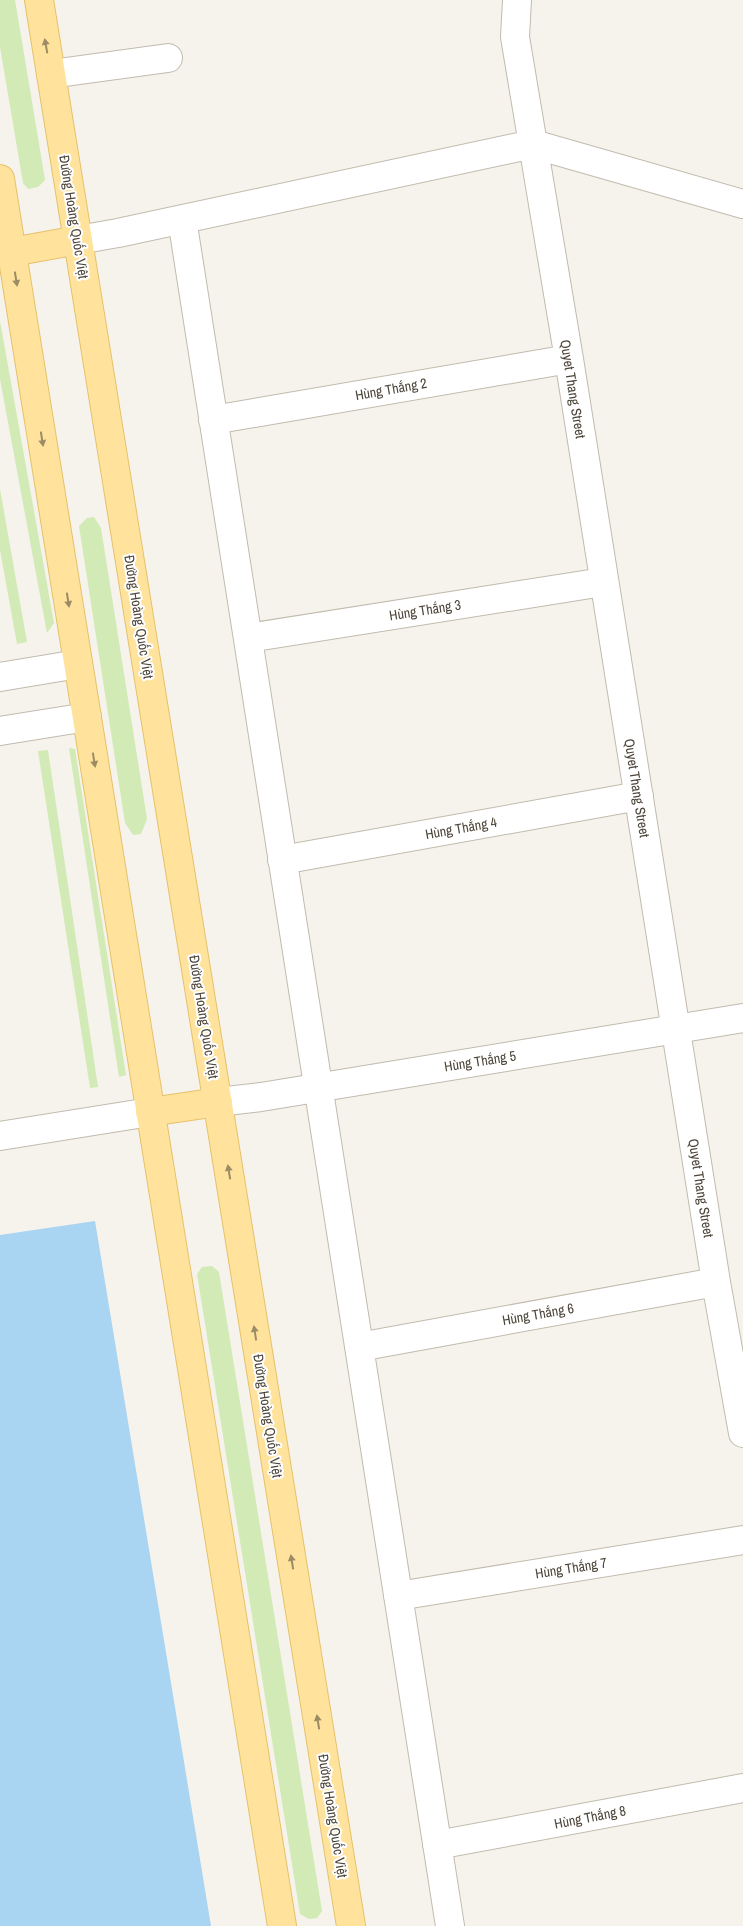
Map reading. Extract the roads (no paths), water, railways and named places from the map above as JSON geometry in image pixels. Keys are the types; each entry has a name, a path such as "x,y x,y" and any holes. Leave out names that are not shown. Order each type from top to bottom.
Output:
{"main road":[{"name":"Đường Hoàng Quốc Việt","path":"40,9 351,1926"},
{"path":"0,179 6,253 87,717 282,1926"},
{"path":"6,253 78,240"},
{"path":"150,1112 218,1102"}],"street":[{"name":"Quyet Thang Street","path":"517,0 515,37 569,359 716,1282 743,1433"},
{"path":"51,74 168,58"},
{"path":"78,240 532,144 743,204"},
{"path":"182,219 450,1926"},
{"name":"Hùng Thắng 2","path":"213,420 569,359"},
{"name":"Hùng Thắng 3","path":"248,638 603,582"},
{"path":"0,677 78,664"},
{"path":"0,731 87,717"},
{"name":"Hùng Thắng 4","path":"282,860 639,796"},
{"name":"Hùng Thắng 5","path":"218,1102 743,1018"},
{"path":"0,1136 150,1112"},
{"name":"Hùng Thắng 6","path":"359,1347 716,1282"},
{"name":"Hùng Thắng 7","path":"398,1596 743,1540"},
{"name":"Hùng Thắng 8","path":"437,1845 743,1788"}],"water":[{"path":"95,1221 211,1926 0,1926 0,1235"}]}
